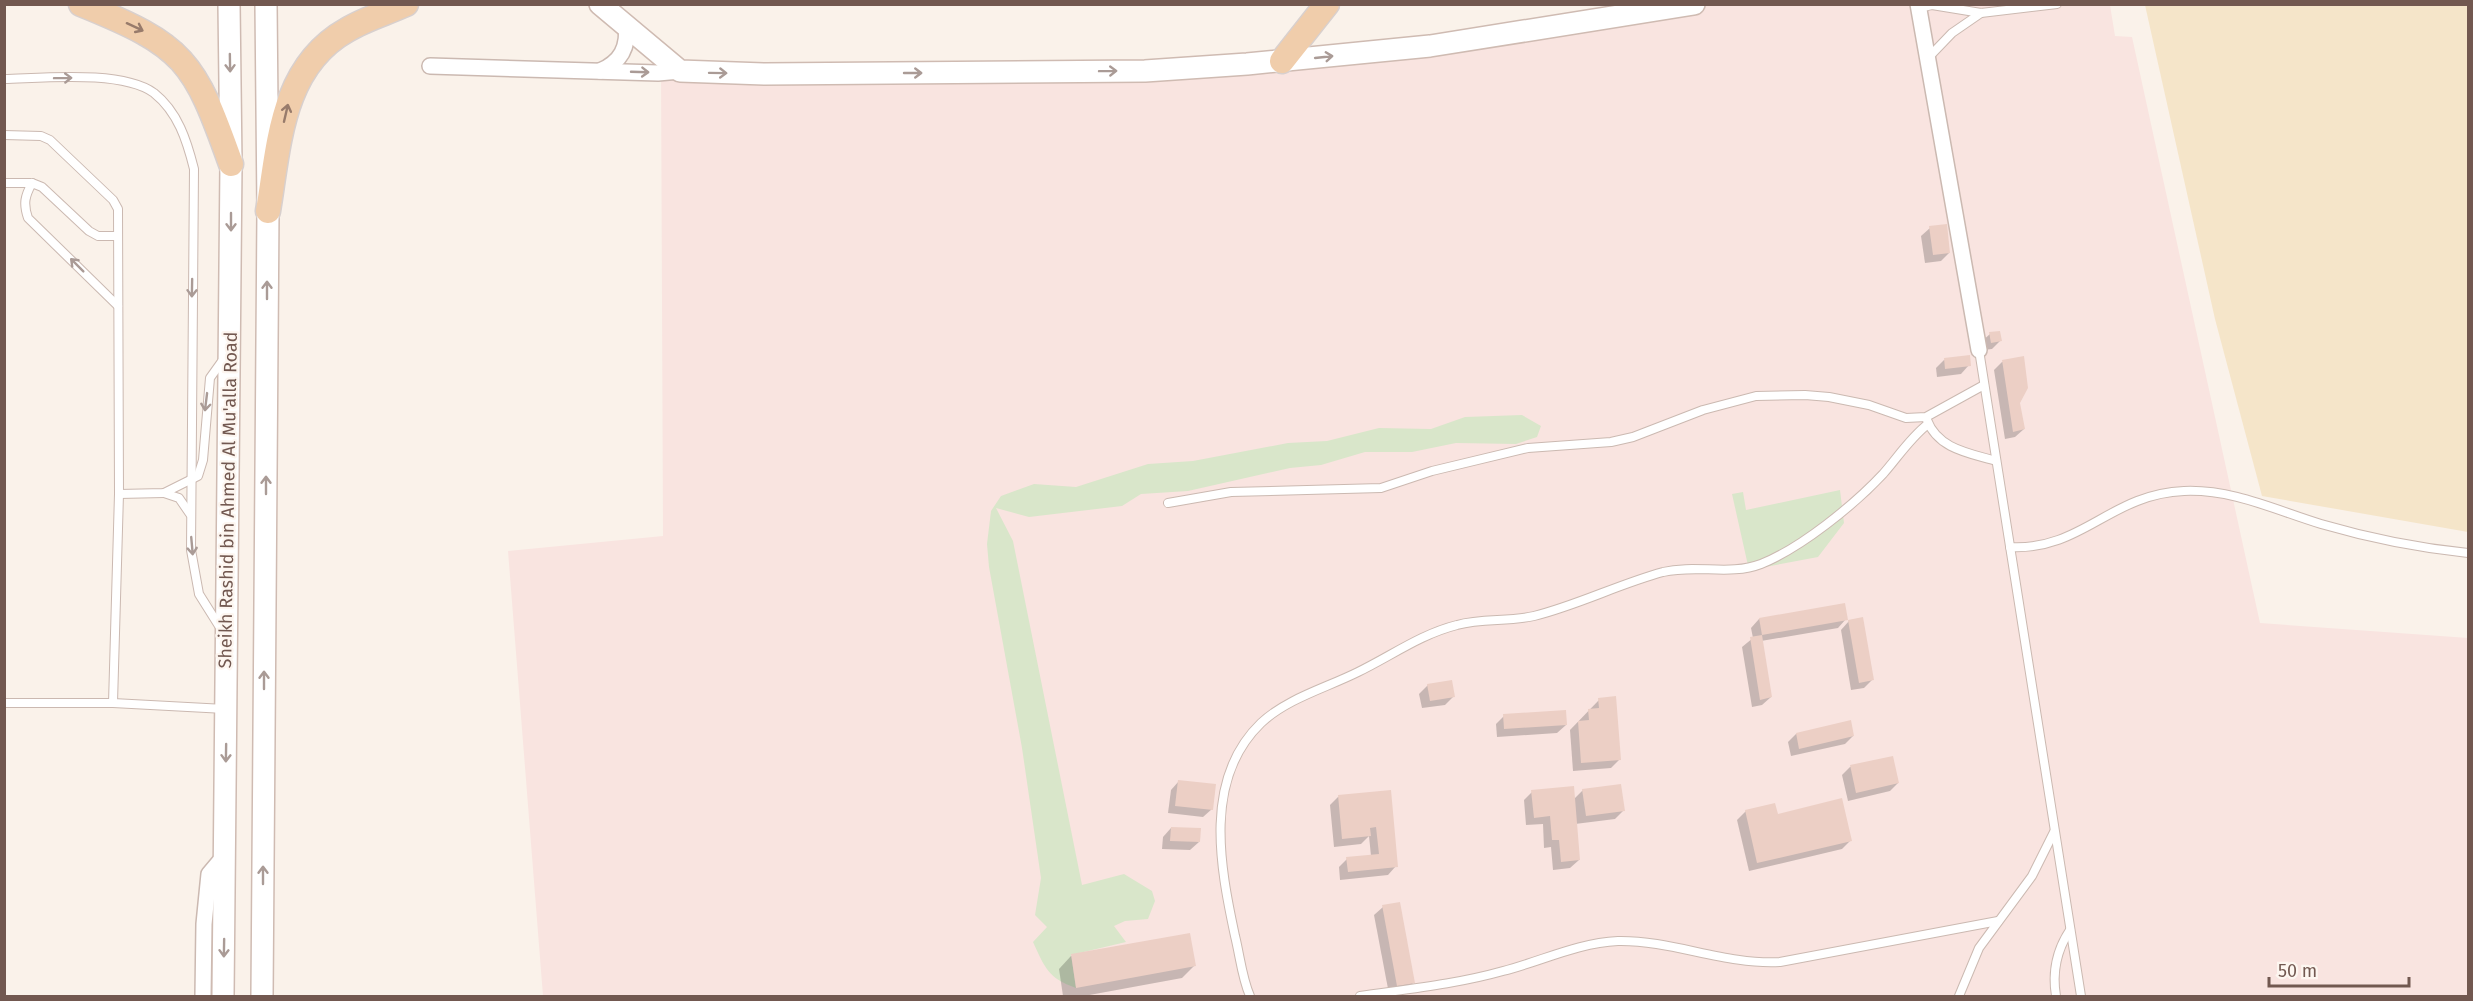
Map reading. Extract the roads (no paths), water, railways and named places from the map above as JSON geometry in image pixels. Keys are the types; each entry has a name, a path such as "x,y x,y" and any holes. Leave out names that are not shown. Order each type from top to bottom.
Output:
{"main road":[{"path":"81,4 147,33 177,55 200,84 208,100 231,164"},
{"name":"Sheikh Rashid bin Ahmed Al Mu'alla Road","path":"224,996 231,164 229,4"},
{"name":"Sheikh Rashid bin Ahmed Al Mu'alla Road","path":"262,996 268,211 266,4"},
{"path":"268,211 286,109 298,77 314,56 333,39 347,30 406,4"},
{"path":"600,4 680,71 765,74 1145,71 1282,61 1522,34 1694,4"},
{"path":"1282,61 1327,4"}],"street":[{"path":"1918,6 1979,350"},
{"path":"600,71 609,67 622,53 626,44 626,24"},
{"path":"430,66 680,71"},
{"path":"202,996 204,924 209,874 225,855"}],"lane":[{"path":"1918,6 1932,5 1981,13 2057,4"},
{"path":"1928,58 1952,33 1981,13"},
{"path":"4,78 115,79 153,93 174,114 187,141 194,169 191,550 199,594 227,638"},
{"path":"4,135 41,136 50,140 113,200 118,209 119,494 113,704"},
{"path":"4,183 32,183 42,187 89,231 98,236 118,236"},
{"path":"32,183 25,196 24,205 28,218 118,306"},
{"path":"119,494 165,492 190,482 201,471 210,378 230,350"},
{"path":"1979,350 2081,996"},
{"path":"1250,996 1223,881 1219,845 1221,815 1231,767 1244,744 1262,723 1287,704 1345,679 1442,629 1475,622 1512,620 1540,615 1665,572 1694,568 1732,570 1765,562 1843,511 1881,475 1927,421 1984,385"},
{"path":"1168,503 1231,492 1381,488 1432,471 1528,448 1589,444 1633,437 1702,410 1755,396 1805,394 1829,397 1869,405 1906,418 1927,421"},
{"path":"1927,421 1937,438 1945,444 1996,461"},
{"path":"2010,547 2029,548 2054,543 2076,534 2127,503 2149,495 2188,490 2250,499 2356,533 2469,553"},
{"path":"165,492 179,498 190,513"},
{"path":"4,703 113,704 226,709"},
{"path":"1959,996 1971,963 1998,921 2032,876 2054,831"},
{"path":"1360,996 1501,972 1562,951 1598,943 1642,943 1743,962 1780,962 1998,921"},
{"path":"2056,996 2057,953 2070,930"}]}
